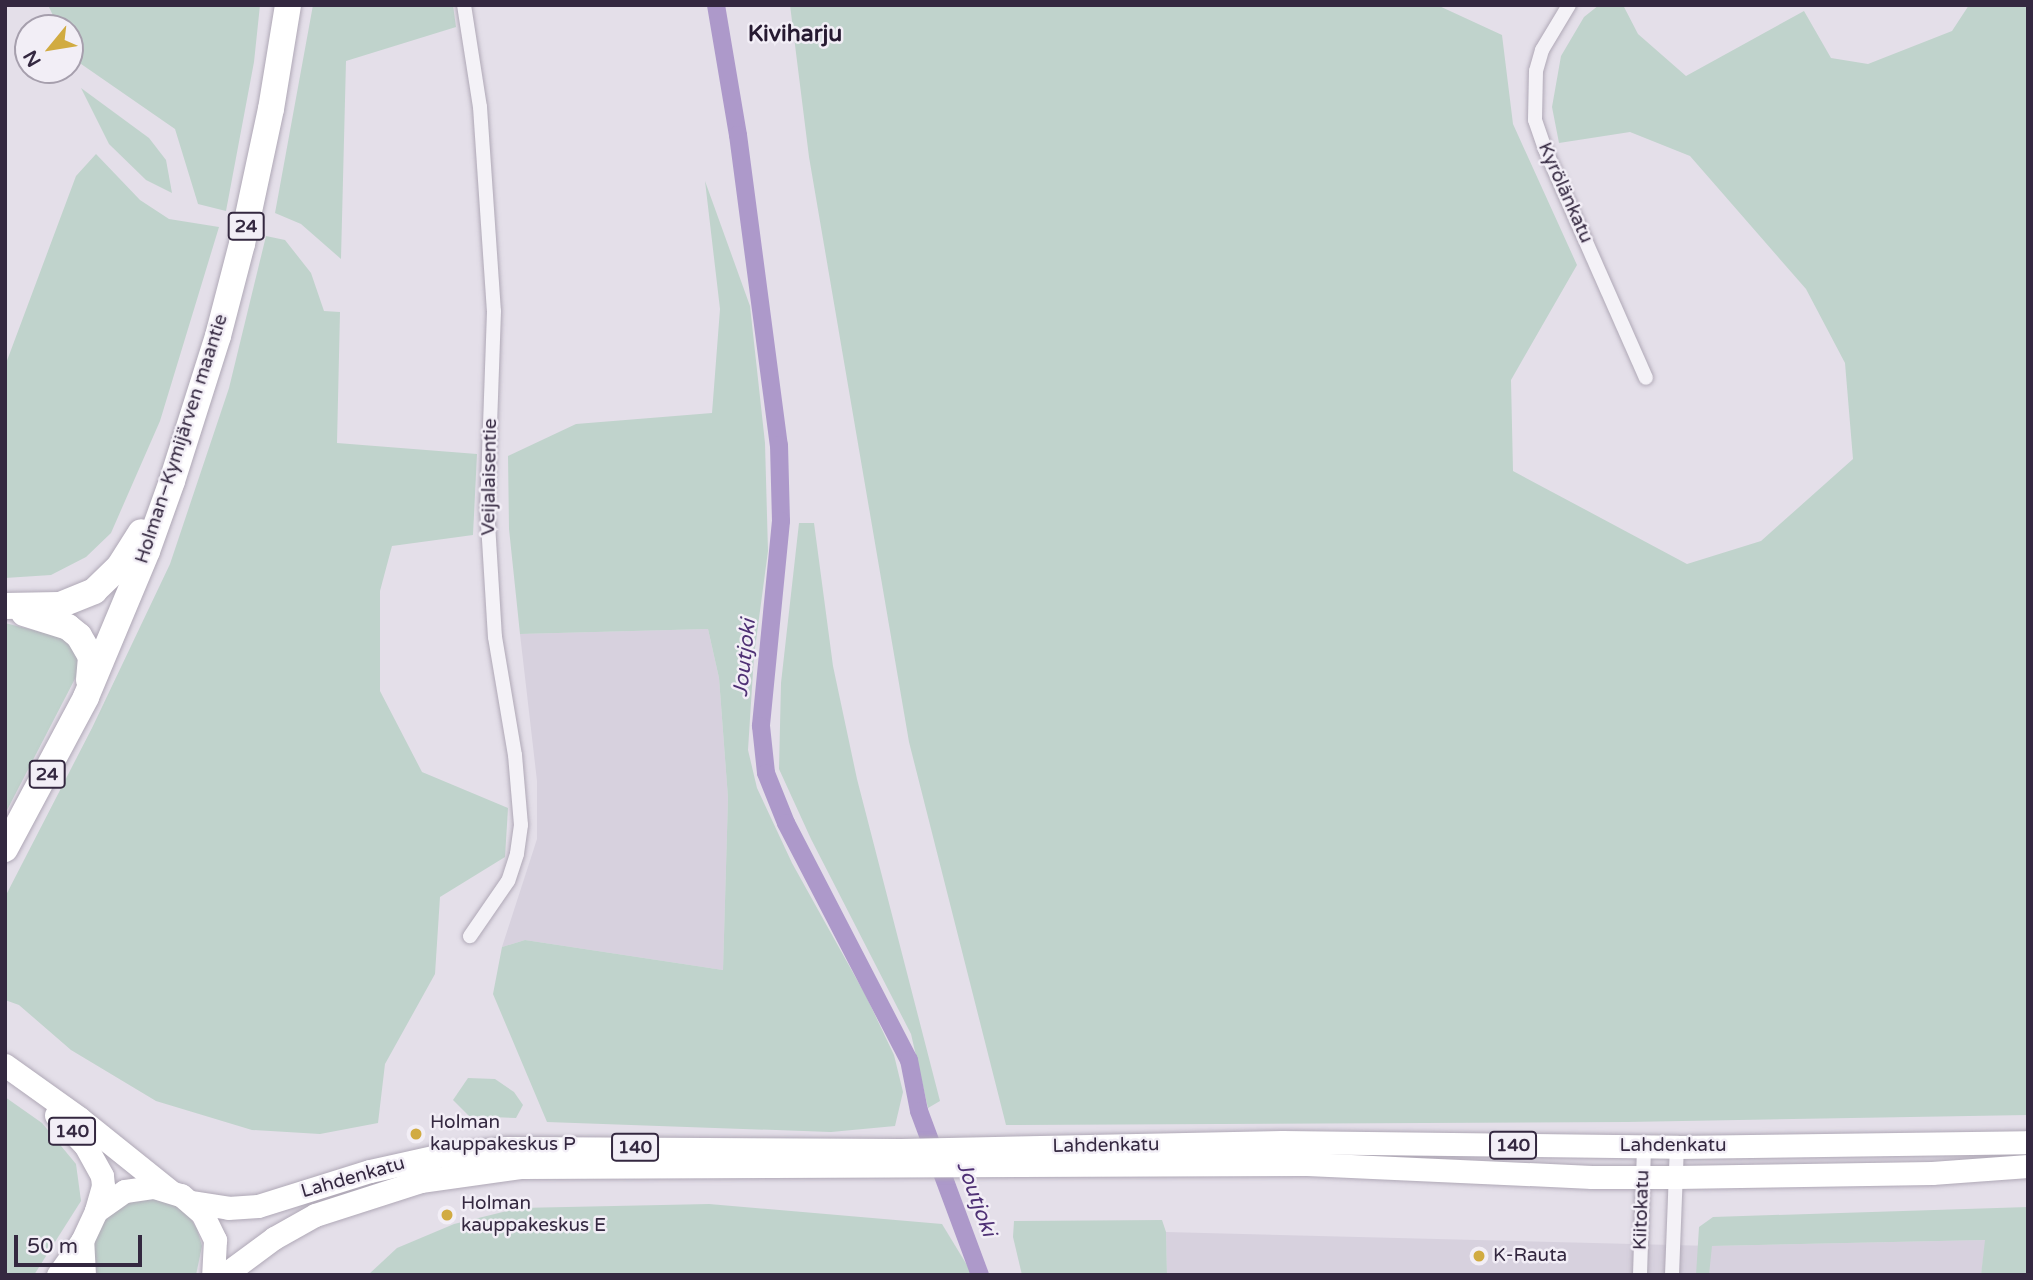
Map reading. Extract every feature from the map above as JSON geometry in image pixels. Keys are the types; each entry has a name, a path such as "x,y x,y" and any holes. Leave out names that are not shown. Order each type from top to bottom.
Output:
{"highway":[{"name":"Holman–Kymijärven maantie","path":"5,849 86,698 147,551 185,442 242,244 271,109 288,5"},
{"path":"5,607 60,605 78,600 107,581 133,548 185,442"},
{"path":"5,607 50,620 79,636 91,657 86,698"}],"main road":[{"name":"140","path":"7,1066 79,1118 169,1190 192,1202 210,1225 215,1240 213,1275"},
{"name":"140","path":"7,1066 78,1137 95,1161 103,1186 96,1211 82,1241 84,1275"},
{"name":"Lahdenkatu","path":"1000,1157 1282,1142 1677,1147 2028,1142"},
{"name":"Lahdenkatu","path":"192,1202 228,1208 258,1206 370,1171 437,1156 506,1148 902,1158"},
{"name":"Lahdenkatu","path":"224,1275 274,1238 315,1215 421,1181 521,1167 1000,1157 1359,1165 1676,1177 1932,1172 2028,1166"},
{"name":"140","path":"96,1211 125,1191 154,1187 169,1190"},
{"path":"58,1275 82,1241"}],"street":[{"name":"Veijalaisentie","path":"464,5 480,107 494,311 487,507 495,637 514,755 520,825 517,854 508,881 470,936"},
{"name":"Kyrölänkatu","path":"1569,5 1542,50 1536,71 1535,120 1545,149 1646,379"},
{"name":"Kiitokatu","path":"1640,1275 1644,1146"},
{"name":"Kiitokatu","path":"1672,1275 1677,1147"}],"shaded area":[{"path":"48,5 260,5 254,62 226,211 198,204 175,129 84,66 84,14 52,14"},
{"path":"313,5 453,5 456,27 346,61 341,259 301,224 275,213"},
{"path":"790,5 1437,5 1502,35 1513,124 1577,265 1511,380 1513,471 1687,564 1761,541 1853,459 1845,363 1806,289 1690,156 1630,132 1559,143 1552,107 1561,56 1584,17 1599,5 1623,5 1638,34 1686,76 1804,11 1831,58 1868,64 1952,31 1969,5 2028,5 2028,1115 1627,1122 1006,1125 909,742 809,157"},
{"path":"81,88 149,138 166,160 172,193 146,180 109,144"},
{"path":"96,154 140,200 169,219 219,227 160,421 111,533 86,557 51,575 5,578 5,366 76,176"},
{"path":"705,181 750,306 765,443 768,551 754,656 748,750 757,788 792,863 866,996 894,1055 903,1092 895,1126 831,1132 547,1122 493,994 502,947 525,940 723,970 728,798 719,678 708,629 520,634 509,529 508,456 576,424 712,413 720,309"},
{"path":"266,236 285,240 311,273 324,311 340,312 337,443 477,454 473,535 392,546 380,591 380,691 422,772 508,808 505,857 440,897 435,974 385,1064 378,1123 320,1134 252,1130 156,1101 71,1050 19,1005 5,1000 5,897 92,728 170,564 229,388"},
{"path":"799,523 814,523 833,666 857,779 940,1101 928,1108 911,1034 811,839 779,769 781,683"},
{"path":"5,623 69,639 78,653 79,671 5,814"},
{"path":"708,629 719,678 728,798 723,970 525,940 502,947 537,839 537,781 520,634"},
{"path":"468,1078 495,1079 514,1092 523,1105 516,1118 469,1116 453,1100"},
{"path":"5,1097 42,1123 76,1164 81,1201 34,1275 5,1275"},
{"path":"154,1196 172,1202 187,1213 197,1229 202,1246 196,1275 97,1275 90,1249 94,1230 118,1203"},
{"path":"709,1204 942,1224 973,1275 368,1275 397,1248 454,1224 519,1208"},
{"path":"2028,1207 2028,1275 1981,1275 1985,1240 1712,1246 1709,1275 1696,1275 1699,1227 1713,1217"},
{"path":"1162,1220 1166,1232 1167,1275 1022,1275 1013,1237 1014,1221"},
{"path":"1166,1232 1712,1246 1986,1240 1981,1275 1167,1275"}],"waterway":[{"name":"Joutjoki","path":"716,5 738,135 779,445 781,521 761,726 766,773 786,823 909,1060 919,1111 980,1275"}],"place":[{"name":"Holman kauppakeskus P","path":"416,1134"},
{"name":"Holman kauppakeskus E","path":"447,1215"},
{"name":"K-Rauta","path":"1479,1256"}],"district":[{"name":"Kiviharju","path":"795,34"}]}
